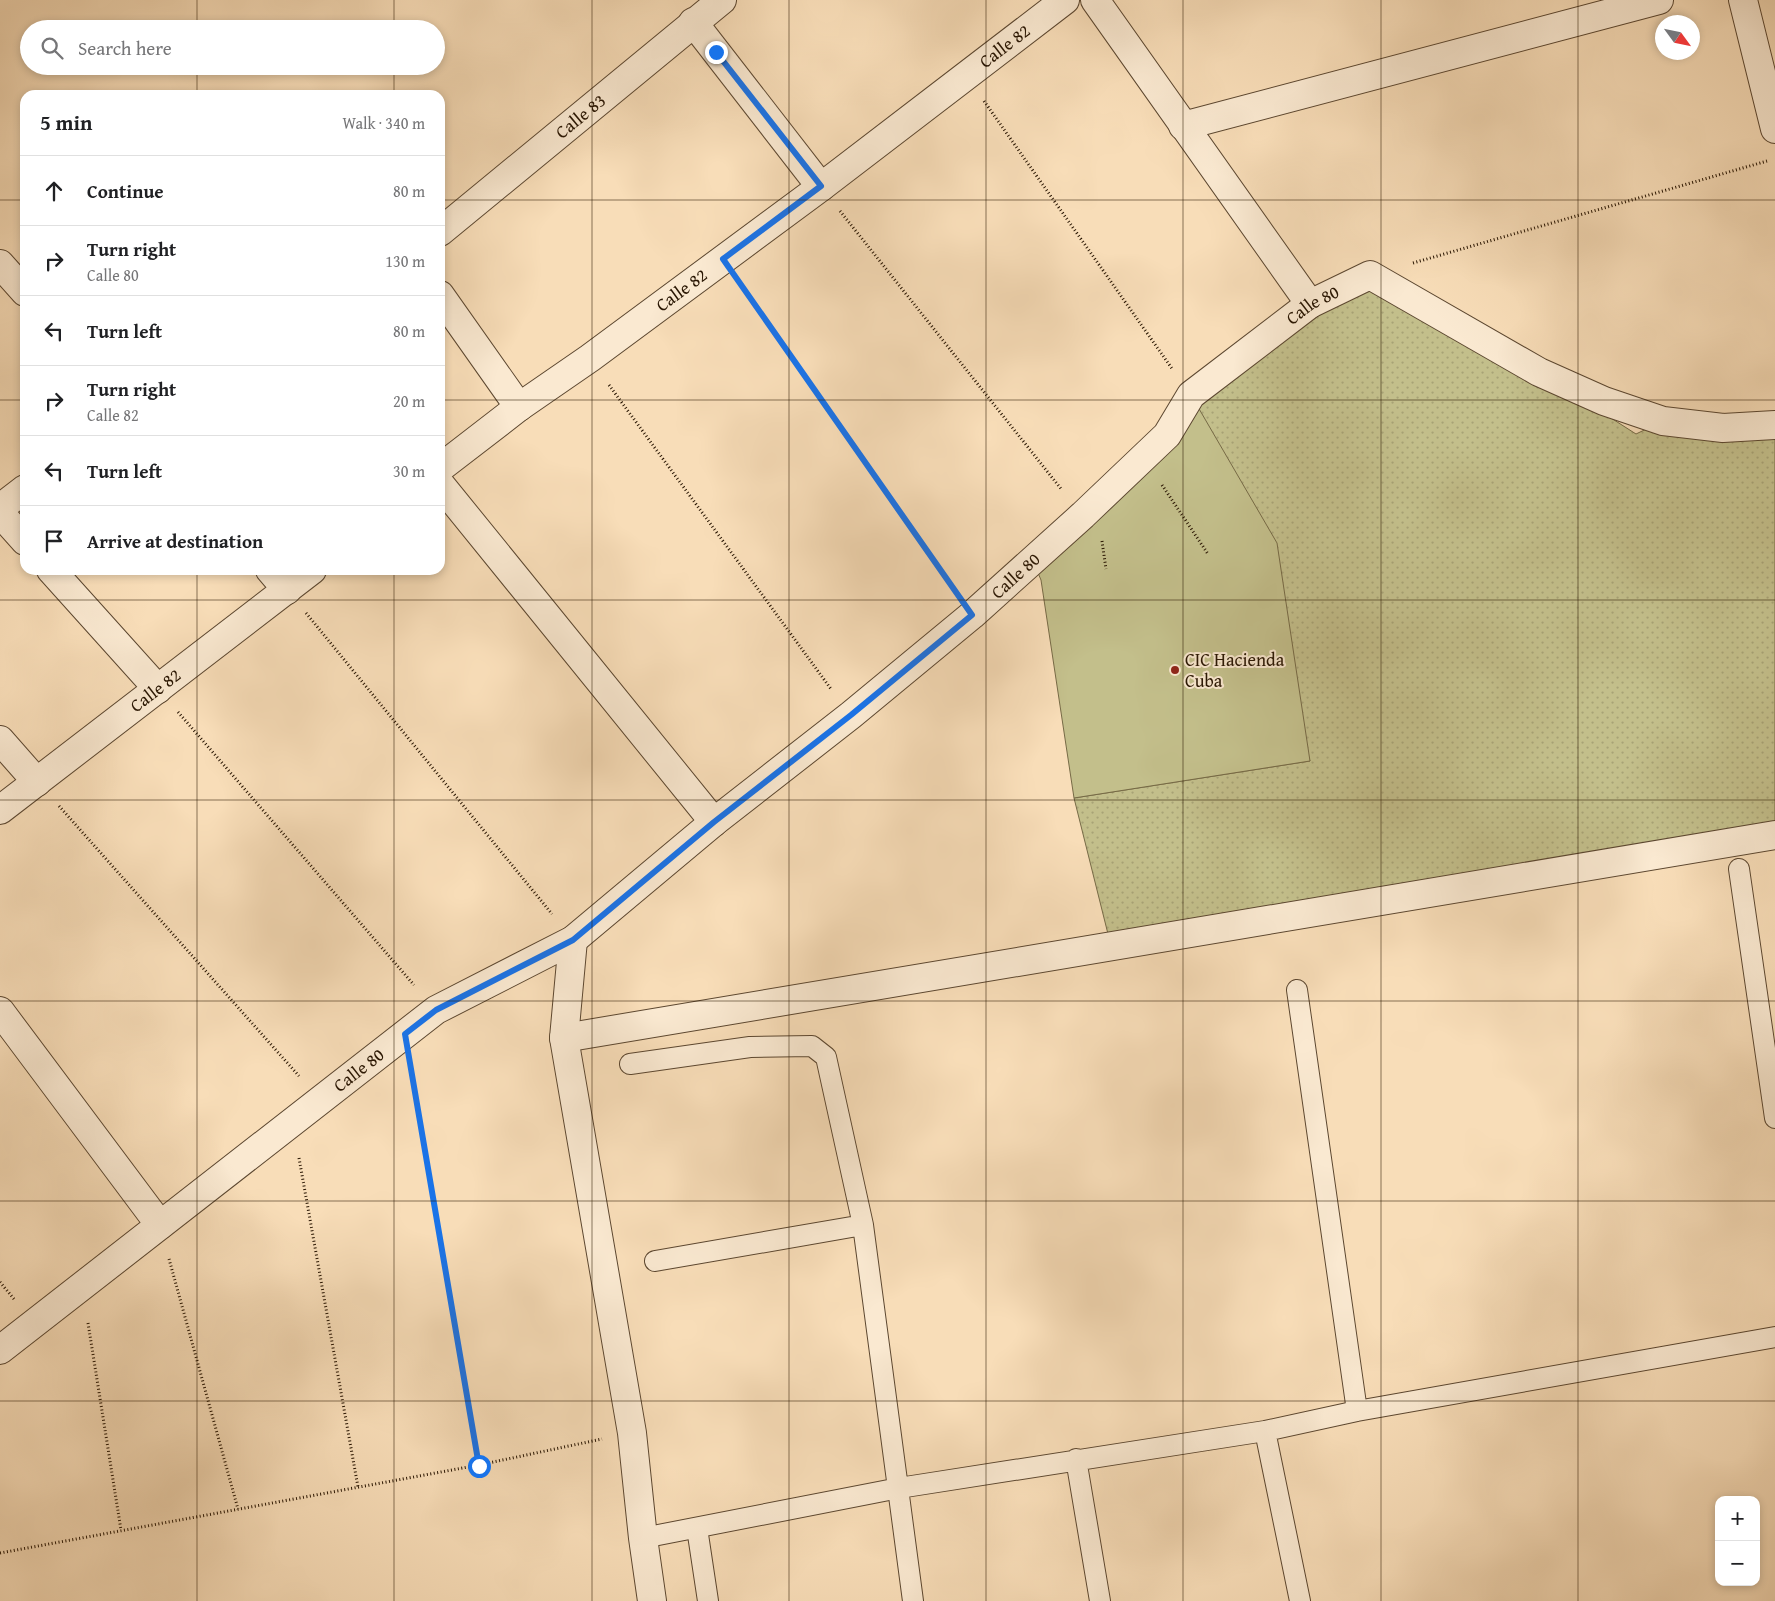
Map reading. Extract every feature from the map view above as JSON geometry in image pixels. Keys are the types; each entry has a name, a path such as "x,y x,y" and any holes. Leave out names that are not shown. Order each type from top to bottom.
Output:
{"street":[{"name":"Calle 83","path":"445,228 722,0"},
{"name":"Calle 82","path":"445,464 519,407 590,358 821,186 1066,0"},
{"path":"1096,0 1310,304"},
{"path":"1183,126 1659,0"},
{"path":"1744,0 1774,119"},
{"path":"693,22 821,186"},
{"path":"0,264 20,286"},
{"path":"1370,275 1540,372 1604,401 1663,421 1724,428 1775,425"},
{"name":"Calle 80","path":"0,1350 436,1010 573,940 714,822 851,715 972,615 1083,516 1167,435 1191,395 1310,304 1370,275"},
{"path":"445,302 519,407"},
{"path":"445,490 714,822"},
{"path":"0,508 20,493"},
{"path":"0,513 20,535"},
{"path":"55,575 158,689"},
{"name":"Calle 82","path":"0,810 158,689 279,580 296,575"},
{"path":"0,740 38,782"},
{"path":"564,1038 1775,836"},
{"path":"573,940 564,1038 632,1433 652,1601"},
{"path":"0,1011 160,1224"}],"lane":[{"path":"1739,869 1775,1118"},
{"path":"1297,990 1357,1411"},
{"path":"630,1064 750,1047 812,1046 826,1057 863,1225 913,1601"},
{"path":"655,1261 863,1225"},
{"path":"643,1538 899,1488 1265,1431 1357,1411 1775,1337"},
{"path":"1265,1431 1300,1601"},
{"path":"1076,1459 1100,1601"},
{"path":"696,1528 708,1601"}],"path":[{"path":"967,76 1191,395"},
{"path":"1370,275 1775,159"},
{"path":"821,186 1083,516"},
{"path":"723,259 972,615"},
{"path":"590,358 851,715"},
{"path":"1144,457 1208,554"},
{"path":"279,580 573,940"},
{"path":"158,689 436,1010"},
{"path":"38,782 321,1100"},
{"path":"405,1034 479,1466"},
{"path":"293,1122 358,1487"},
{"path":"160,1224 238,1509"},
{"path":"82,1285 121,1530"},
{"path":"0,1554 121,1530 479,1466 632,1433"}],"shaded area":[{"path":"1370,275 1539,372 1636,434 1663,421 1775,432 1775,835 1111,946 1074,798 1310,761 1191,395"},
{"name":"CIC Hacienda Cuba","path":"1191,395 1277,543 1310,761 1074,798 1041,580 1033,561"}],"place":[{"name":"CIC Hacienda Cuba","path":"1175,670"}],"route":[{"path":"479,1466 405,1034 436,1010 573,940 714,822 851,715 972,615 723,259 821,186 716,52"}]}
